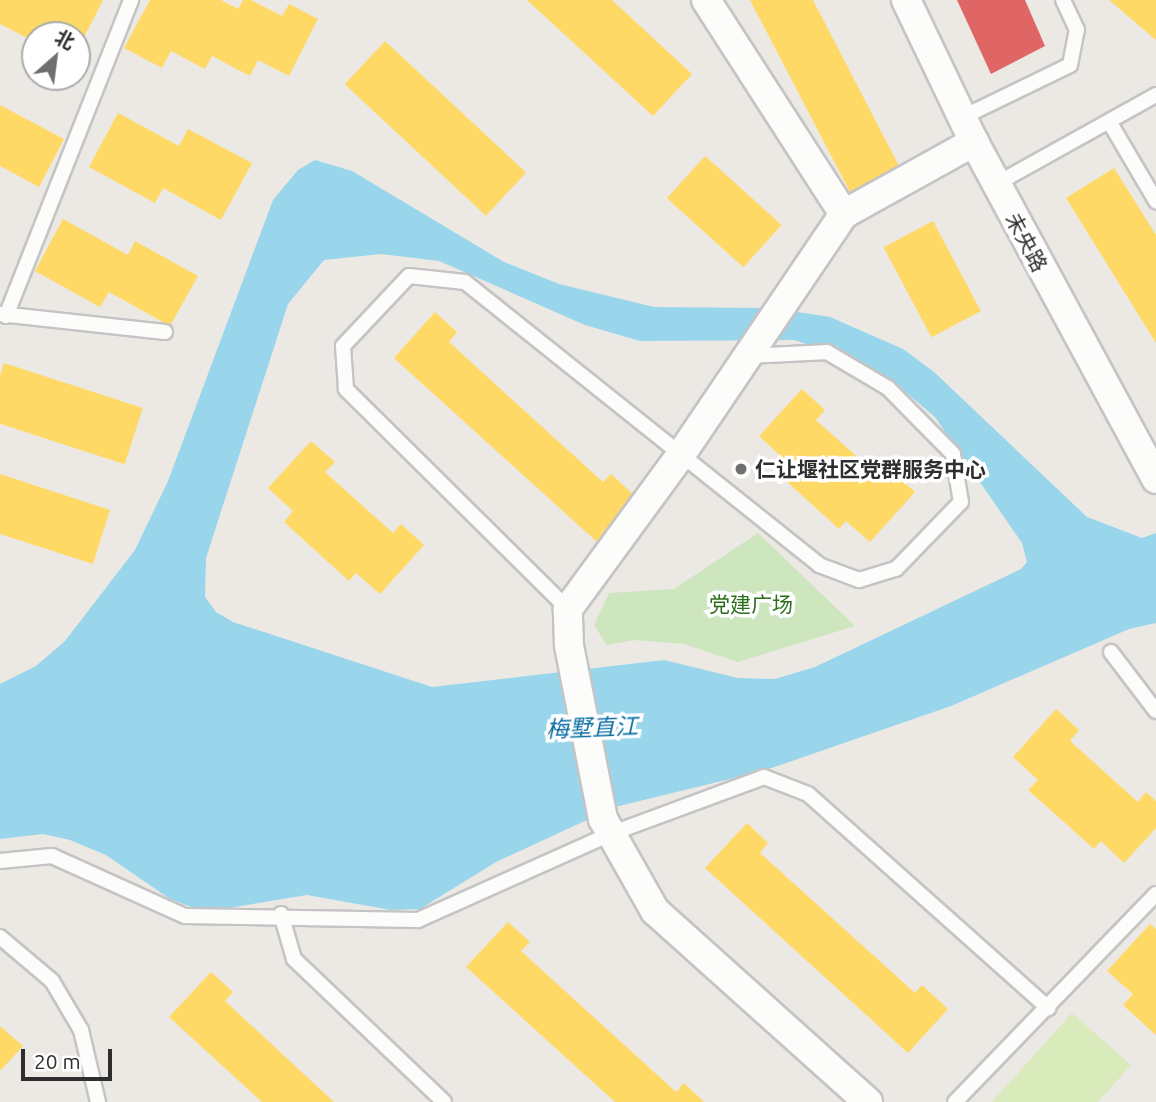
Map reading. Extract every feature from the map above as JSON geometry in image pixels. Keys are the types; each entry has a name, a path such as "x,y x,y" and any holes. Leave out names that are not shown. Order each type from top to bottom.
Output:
{"street":[{"path":"706,0 844,214"},
{"name":"未央路","path":"906,0 996,184 1134,443 1156,479"},
{"path":"868,1102 655,911 606,826 569,645 568,608 682,453 782,301 844,214 968,130"}],"lane":[{"path":"131,0 3,315 165,332"},
{"path":"968,130 1070,65 1077,30 1063,0"},
{"path":"996,184 1110,123 1156,95"},
{"path":"1110,123 1156,201"},
{"path":"568,608 346,389 343,346 409,276 465,282 819,565 859,580 897,569 961,502 953,454 888,388 827,352 752,350"},
{"path":"1111,652 1156,711"},
{"path":"0,860 52,856 185,916 281,914 418,920 606,826 764,777 808,794 1048,1008"},
{"path":"955,1102 1156,894"},
{"path":"281,914 294,959 444,1102"},
{"path":"0,937 52,981 81,1031 98,1102"}],"green space":[{"name":"党建广场","path":"758,533 855,626 738,662 684,644 635,640 607,645 594,625 609,593 674,589"},
{"path":"1072,1013 1131,1065 1098,1102 992,1102"}],"water":[{"name":"梅墅直江","path":"315,160 352,171 504,262 559,284 654,307 772,308 830,317 903,349 934,372 1087,517 1142,538 1156,533 1156,623 1129,629 951,706 763,771 615,807 496,862 420,909 391,910 307,895 205,912 170,899 106,855 70,840 43,834 0,839 0,684 36,666 65,641 135,550 168,481 273,200 298,170","holes":["381,254 439,261 585,325 640,341 794,340 850,358 897,385 935,417 1022,543 1027,562 1021,569 815,667 775,679 738,678 664,660 432,687 233,622 216,612 205,597 206,558 288,304 324,260"]}],"building: 住宅":[{"path":"0,0 103,0 91,24 91,21 21,21 21,35 0,24"},
{"path":"150,0 221,0 238,9 243,0 251,0 282,16 289,4 318,19 289,76 258,60 250,76 212,56 205,69 171,51 162,68 124,48"},
{"path":"527,0 612,0 692,74 653,116"},
{"path":"750,0 813,0 899,166 850,192"},
{"path":"1109,0 1156,0 1156,40"},
{"path":"385,41 526,173 486,216 345,84"},
{"path":"0,105 64,139 39,187 0,166"},
{"path":"118,113 179,146 188,129 252,163 221,220 163,188 155,203 89,167"},
{"path":"705,156 782,225 743,267 667,198"},
{"path":"1114,168 1156,235 1156,343 1066,198"},
{"path":"63,219 128,255 135,241 198,276 170,326 109,292 100,307 35,271"},
{"path":"933,221 981,311 931,337 884,247"},
{"path":"435,312 457,332 449,342 603,482 611,474 637,498 597,542 394,358"},
{"path":"4,363 143,408 125,464 0,424 0,375"},
{"path":"802,389 825,410 816,420 884,481 892,472 915,492 870,542 846,521 839,529 774,470 784,459 759,436"},
{"path":"311,441 335,462 325,472 393,533 401,524 424,545 380,594 356,573 349,581 284,522 293,511 268,488"},
{"path":"0,474 110,510 93,564 0,534"},
{"path":"1056,709 1079,730 1070,741 1138,802 1146,792 1156,801 1156,828 1124,863 1101,841 1094,849 1028,790 1038,780 1013,757"},
{"path":"747,823 768,843 760,853 915,993 922,985 948,1009 908,1053 705,868"},
{"path":"508,922 530,942 521,951 676,1092 684,1083 704,1102 615,1102 466,967"},
{"path":"1150,924 1156,929 1156,1035 1123,1005 1133,994 1107,971"},
{"path":"211,972 233,992 225,1001 334,1102 262,1102 169,1017"},
{"path":"0,1026 23,1046 0,1071"}],"building: 商业":[{"path":"957,0 1025,0 1045,46 991,74"}],"place":[{"name":"仁让堰社区党群服务中心","path":"741,469"}]}
